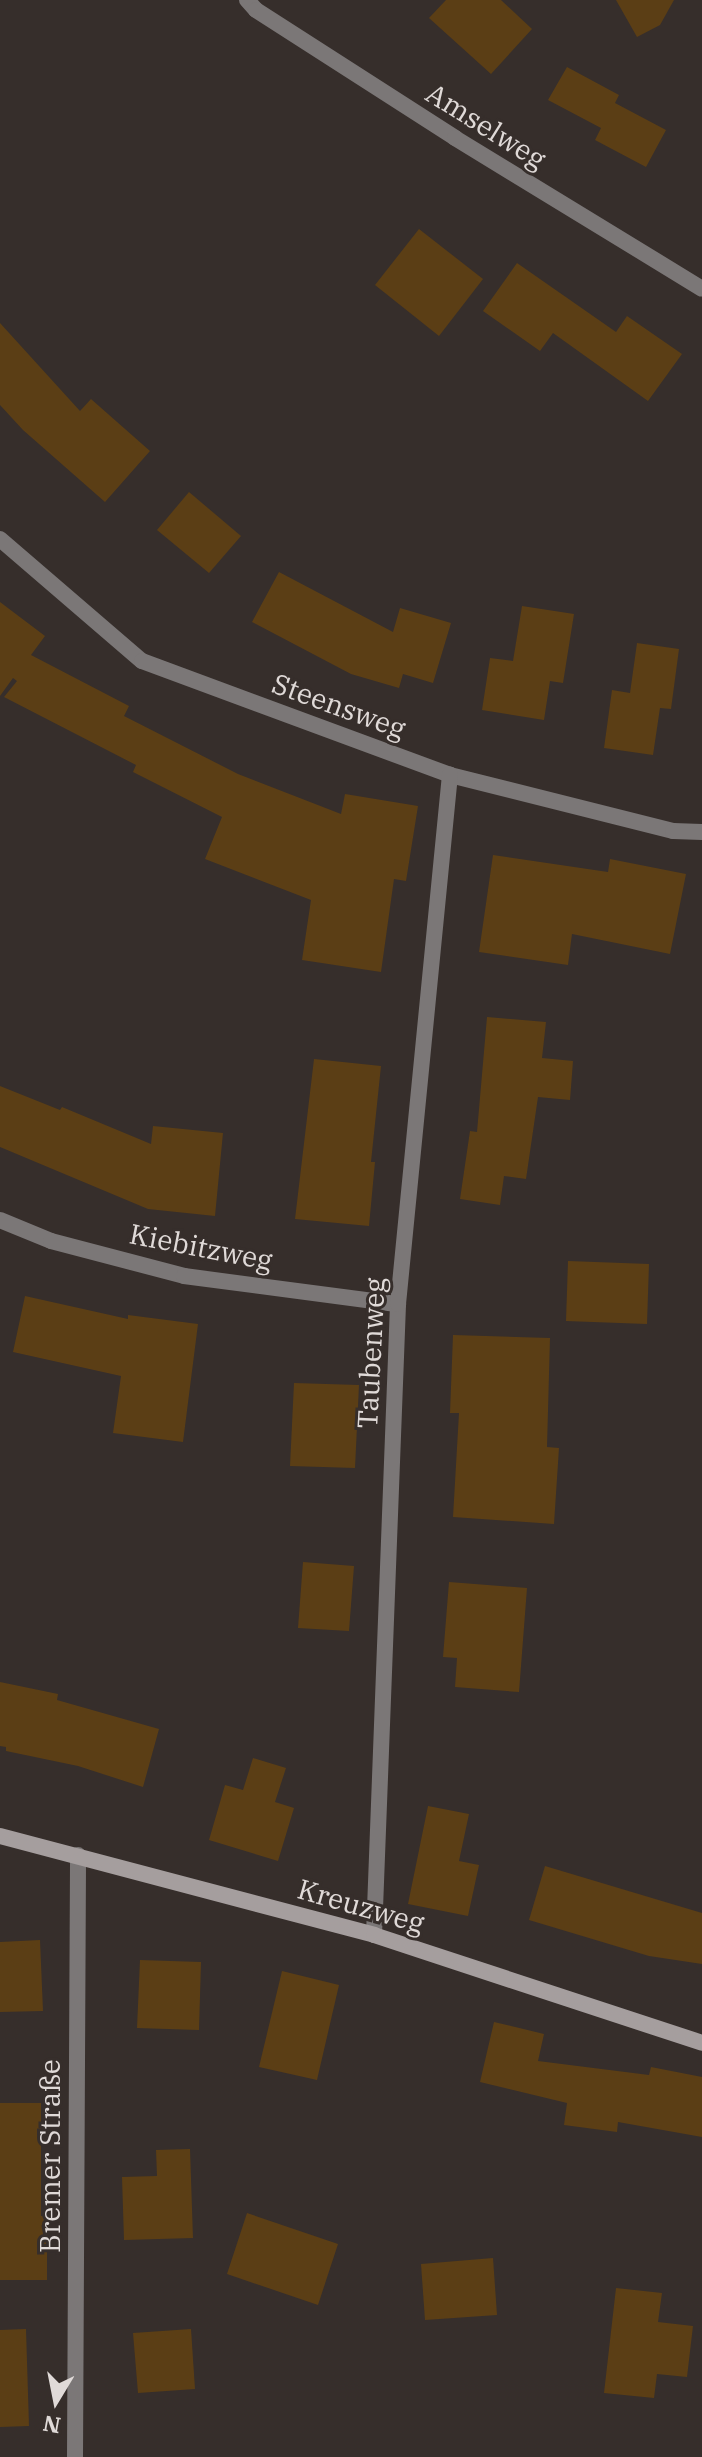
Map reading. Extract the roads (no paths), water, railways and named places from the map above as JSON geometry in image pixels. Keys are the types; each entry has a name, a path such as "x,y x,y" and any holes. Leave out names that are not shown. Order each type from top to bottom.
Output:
{"street":[{"name":"Amselweg","path":"247,0 256,10 455,138 702,289"},
{"name":"Steensweg","path":"0,539 142,661 450,775 673,831 702,832"},
{"name":"Taubenweg","path":"374,1935 398,1304 450,775"},
{"name":"Kiebitzweg","path":"0,1220 51,1241 184,1276 398,1304"},
{"name":"Kreuzweg","path":"0,1836 374,1935 702,2043"},
{"name":"Bremer Straße","path":"75,2457 78,1855"}]}
